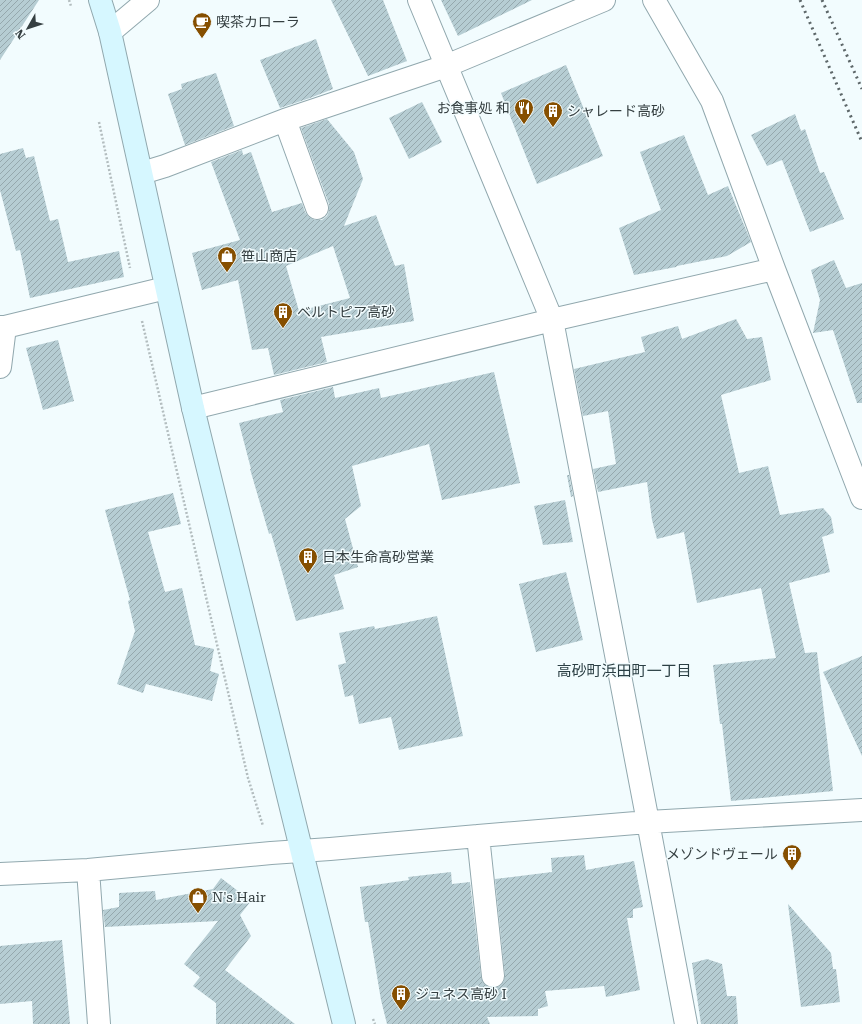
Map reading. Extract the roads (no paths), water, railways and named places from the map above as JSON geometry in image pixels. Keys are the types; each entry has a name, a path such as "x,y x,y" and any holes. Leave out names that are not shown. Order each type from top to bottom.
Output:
{"street":[{"path":"100,0 110,32 193,408 344,1024"},
{"path":"110,32 148,0"},
{"path":"419,0 552,320 686,1024"},
{"path":"142,173 165,166 285,120 446,66 604,0"},
{"path":"654,0 712,101 774,269 862,498"},
{"path":"285,120 317,208"},
{"path":"193,408 552,320 774,269"},
{"path":"0,368 3,327 166,288"},
{"path":"0,874 88,870 272,853 648,822 862,810"},
{"path":"478,836 493,976"},
{"path":"88,870 99,1024"}],"railway":[{"path":"800,0 862,142"},
{"path":"822,0 862,89"}],"place":[{"name":"喫茶カローラ","path":"202,39"},
{"name":"お食事処 和","path":"524,125"},
{"name":"シャレード高砂","path":"553,128"},
{"name":"笹山商店","path":"227,273"},
{"name":"ベルトピア高砂","path":"283,329"},
{"name":"日本生命高砂営業","path":"308,574"},
{"name":"メゾンドヴェール","path":"792,871"},
{"name":"N's Hair","path":"198,914"},
{"name":"ジュネス高砂 I","path":"401,1011"}],"district":[{"name":"高砂町浜田町一丁目","path":"624,671"}]}
